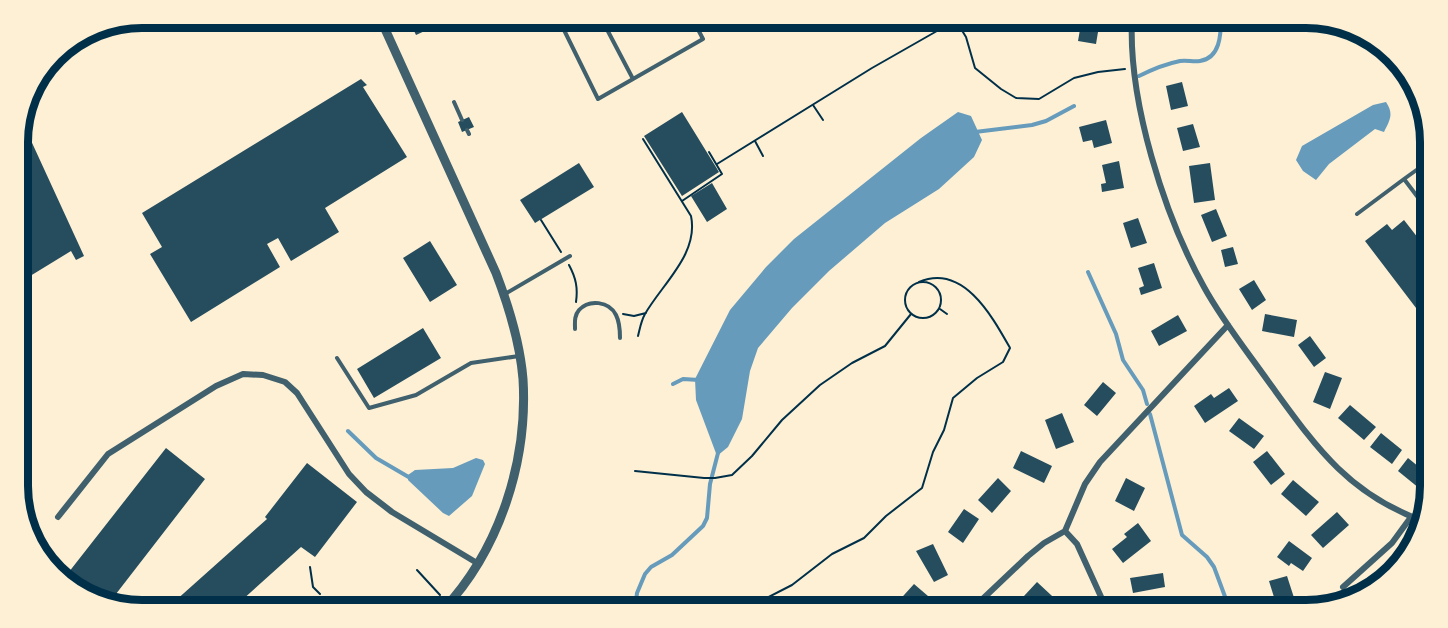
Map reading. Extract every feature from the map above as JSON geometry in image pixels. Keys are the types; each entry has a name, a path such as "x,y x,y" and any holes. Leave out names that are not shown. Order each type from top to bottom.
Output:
{"street":[{"path":"1132,28 1134,68 1145,130 1168,207 1205,289 1228,325 1311,440 1331,463 1370,495 1415,518"},
{"path":"385,29 504,294 520,356 524,411 516,470 499,521 477,563 451,600"},
{"path":"982,599 1028,556 1044,543 1065,531 1085,484 1100,462 1228,325"},
{"path":"58,517 108,454 234,376 253,374 285,382 297,393 349,474 379,504 477,563"},
{"path":"1343,587 1392,543 1411,517"},
{"path":"1065,531 1077,544 1102,599"}],"lane":[{"path":"567,29 564,30 598,99 703,39 698,29"},
{"path":"607,29 633,79"},
{"path":"454,102 462,120"},
{"path":"1357,214 1420,167"},
{"path":"1404,179 1420,200"},
{"path":"504,294 570,256"},
{"path":"574,329 575,317 579,310 588,304 598,303 607,305 616,314 620,339"},
{"path":"337,358 369,408 416,395 471,363 520,356"}],"path":[{"path":"717,164 942,28"},
{"path":"961,28 966,37 975,68 1016,98 1040,99 1074,78 1098,72 1134,68"},
{"path":"813,105 823,120"},
{"path":"638,336 646,313 669,282 692,237 693,225 691,216 643,139"},
{"path":"755,141 764,156"},
{"path":"682,201 723,174 709,152"},
{"path":"764,599 792,585 832,554 864,538 886,516 922,488 933,452 944,430 953,398 977,378 1003,362 1010,348 994,319 971,291 947,279 929,278 919,282 909,289 906,294 906,306 911,314 924,319 931,317 940,309 942,298 936,287 919,282"},
{"path":"940,309 946,314"},
{"path":"623,314 634,316 646,313"},
{"path":"635,471 704,478 732,474 752,456 782,420 820,385 852,363 885,346 911,314"},
{"path":"310,567 313,587 320,594"},
{"path":"417,570 440,595"}],"water":[{"path":"1386,102 1390,110 1390,117 1384,132 1375,129 1329,164 1316,180 1303,171 1296,160 1302,146 1373,105"},
{"path":"958,112 971,116 982,140 974,157 939,189 885,223 829,271 792,308 758,348 750,371 742,419 728,447 717,456 696,400 695,379 730,310 766,267 794,239 921,138"},
{"path":"476,458 483,460 485,464 472,496 449,516 408,480 408,475 415,470 453,468"}],"building":[{"path":"1080,28 1099,28 1096,44 1078,41"},
{"path":"413,29 430,29 416,35"},
{"path":"361,79 367,85 363,87 407,157 325,208 339,232 291,261 278,238 267,244 280,267 191,322 150,254 162,247 142,213"},
{"path":"1182,82 1188,106 1171,110 1166,86"},
{"path":"682,112 719,172 682,196 644,136"},
{"path":"469,117 474,127 462,132 458,122"},
{"path":"1106,120 1112,143 1094,148 1092,140 1083,142 1079,127"},
{"path":"1193,124 1200,147 1183,151 1177,128"},
{"path":"29,136 84,256 76,260 71,251 29,277"},
{"path":"1119,161 1124,188 1102,192 1101,184 1106,183 1102,165"},
{"path":"579,163 594,187 535,223 520,200"},
{"path":"1210,163 1215,200 1194,203 1189,166"},
{"path":"712,183 727,209 707,222 691,196"},
{"path":"1216,209 1227,236 1212,242 1201,215"},
{"path":"1138,218 1147,243 1131,248 1123,223"},
{"path":"1404,220 1420,240 1420,313 1365,241 1387,224 1392,230"},
{"path":"430,241 457,285 430,302 403,258"},
{"path":"1233,247 1238,264 1225,267 1221,250"},
{"path":"1154,263 1162,288 1141,295 1139,288 1144,286 1138,268"},
{"path":"1254,280 1266,300 1252,310 1239,289"},
{"path":"1265,314 1297,320 1294,337 1262,331"},
{"path":"1178,315 1187,331 1159,346 1151,331"},
{"path":"423,328 441,358 374,398 357,369"},
{"path":"1310,336 1326,358 1314,367 1298,345"},
{"path":"1325,372 1342,378 1330,409 1313,402"},
{"path":"1103,382 1116,393 1097,416 1084,405"},
{"path":"1229,388 1238,401 1205,423 1194,406 1211,394 1214,398"},
{"path":"1350,405 1376,427 1364,440 1338,418"},
{"path":"1062,413 1074,442 1056,449 1045,420"},
{"path":"1239,418 1264,436 1254,449 1229,431"},
{"path":"1381,433 1402,450 1392,464 1370,447"},
{"path":"166,448 205,479 114,596 99,591 69,572"},
{"path":"1021,451 1052,466 1044,483 1013,468"},
{"path":"1267,451 1285,474 1271,485 1253,462"},
{"path":"1408,458 1420,468 1420,489 1398,471"},
{"path":"307,463 357,502 315,557 301,547 242,600 176,600 267,519 265,517"},
{"path":"998,478 1011,491 992,513 978,500"},
{"path":"1126,478 1145,488 1134,511 1115,501"},
{"path":"1293,480 1319,502 1306,516 1281,494"},
{"path":"964,509 979,519 963,543 948,532"},
{"path":"1337,512 1349,525 1323,548 1311,535"},
{"path":"1138,523 1151,541 1123,563 1112,549 1127,537 1124,534"},
{"path":"1289,541 1312,558 1303,571 1291,563 1289,566 1277,557"},
{"path":"933,544 948,575 934,582 916,551"},
{"path":"1163,573 1165,587 1133,593 1130,578"},
{"path":"1287,576 1294,599 1275,599 1269,581"},
{"path":"1037,582 1056,599 1027,599 1024,596"},
{"path":"914,584 928,596 925,599 900,599"}],"waterway":[{"path":"1139,76 1169,64 1207,59 1218,45 1220,28"},
{"path":"975,132 1032,125 1046,121 1074,106"},
{"path":"1088,272 1116,334 1123,360 1143,390 1147,404"},
{"path":"673,384 683,379 699,380"},
{"path":"1150,414 1182,535 1207,557 1214,567 1226,599"},
{"path":"348,431 376,458 412,479"},
{"path":"636,600 645,574 651,567 672,555 703,526 707,518 710,484 718,453"}]}
